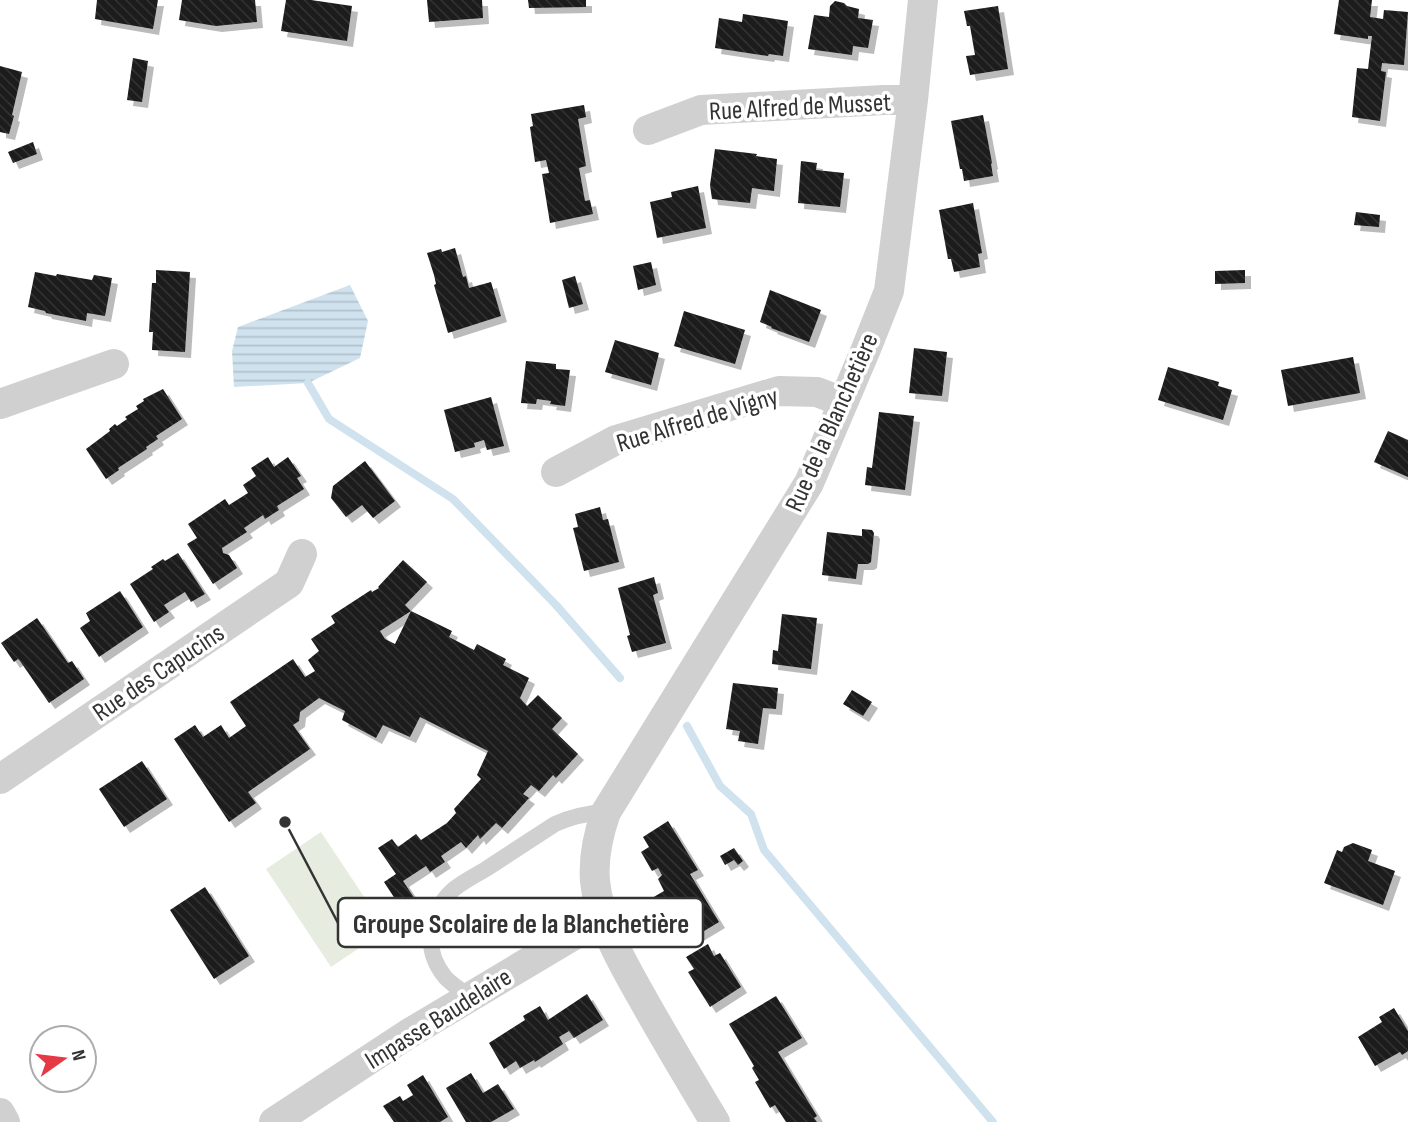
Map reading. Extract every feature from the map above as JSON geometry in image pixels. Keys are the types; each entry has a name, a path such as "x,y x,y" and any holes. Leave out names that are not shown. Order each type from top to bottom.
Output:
{"street":[{"name":"Rue de la Blanchetière","path":"715,1122 625,967 604,919 594,866 600,830 606,812 810,483 889,291 923,0"},
{"name":"Rue Alfred de Musset","path":"648,130 701,110 913,100"},
{"path":"0,404 114,364"},
{"name":"Rue Alfred de Vigny","path":"556,472 616,440 779,391 817,392 843,402"},
{"name":"Rue des Capucins","path":"0,779 289,583 302,554"},
{"name":"Impasse Baudelaire","path":"274,1122 408,1034 604,919"},
{"path":"0,1113 5,1122"}],"lane":[{"path":"471,997 447,979 433,957 431,929 438,908 454,890 555,824 572,816 606,812"}],"shaded area":[{"path":"321,832 386,930 331,967 266,869"}],"water":[{"path":"350,285 368,321 360,358 308,383 234,387 232,351 238,327"}],"building":[{"path":"97,0 158,0 153,29 95,19"},
{"path":"182,0 255,0 257,22 216,26 179,20"},
{"path":"286,0 311,0 352,6 347,41 281,31"},
{"path":"427,0 482,0 483,18 429,22"},
{"path":"528,0 586,0 586,7 529,8"},
{"path":"1339,0 1372,0 1370,17 1383,19 1384,10 1408,12 1404,65 1382,63 1381,71 1386,72 1380,121 1352,117 1357,68 1368,69 1372,36 1368,36 1368,39 1334,34"},
{"path":"835,1 859,9 858,18 873,20 868,48 853,46 852,55 808,49 814,15 829,17 830,6"},
{"path":"998,6 1008,69 970,75 966,56 975,55 970,26 967,26 964,11"},
{"path":"743,14 788,21 783,56 715,48 719,18 742,22"},
{"path":"133,58 148,61 142,102 127,100"},
{"path":"0,66 22,72 9,134 0,132"},
{"path":"584,105 586,117 578,119 586,166 579,168 585,201 590,200 593,214 550,223 542,174 549,173 546,160 535,162 531,114"},
{"path":"983,115 993,176 964,181 951,121"},
{"path":"33,142 37,154 13,163 8,152"},
{"path":"715,149 777,159 774,191 752,188 750,203 712,199 710,185"},
{"path":"801,161 817,163 816,170 844,173 840,207 798,203"},
{"path":"698,186 706,228 657,238 650,202 672,197 671,192"},
{"path":"973,203 982,253 978,254 980,267 954,272 951,259 948,259 939,210"},
{"path":"1356,212 1380,215 1379,227 1354,225"},
{"path":"455,248 469,288 491,282 501,316 448,333 427,253"},
{"path":"651,262 656,285 638,290 633,266"},
{"path":"156,270 190,272 185,352 152,350 153,332 149,332 152,283 156,283"},
{"path":"1245,270 1245,283 1215,284 1215,271"},
{"path":"35,272 92,280 94,275 112,278 105,316 87,313 86,321 28,307"},
{"path":"575,276 583,304 569,308 562,280"},
{"path":"770,290 821,310 809,342 760,322"},
{"path":"684,311 745,330 735,364 674,346"},
{"path":"615,340 659,353 651,385 605,372"},
{"path":"914,348 947,352 942,396 909,393"},
{"path":"1353,357 1360,393 1288,406 1281,370"},
{"path":"526,361 556,364 556,369 570,370 565,406 537,399 536,404 521,403"},
{"path":"1168,367 1219,382 1218,386 1232,390 1223,420 1158,400"},
{"path":"163,389 182,419 156,436 158,439 146,447 147,449 106,479 86,449 115,424 117,426 127,419 125,417 138,409 136,406 144,401 143,399"},
{"path":"491,397 504,446 487,450 484,440 474,443 475,447 455,452 444,410"},
{"path":"879,412 914,416 905,490 865,485 867,467 872,468"},
{"path":"1388,431 1408,440 1408,477 1374,462"},
{"path":"268,457 274,467 288,457 301,476 297,478 304,489 277,506 279,510 265,519 263,515 244,528 247,532 222,548 223,553 229,555 237,568 213,584 187,544 197,538 188,524 225,499 229,505 248,493 243,485 256,476 251,468"},
{"path":"365,461 395,501 373,518 362,505 346,517 331,498 333,486"},
{"path":"600,507 603,520 608,519 619,562 584,571 573,528 578,527 575,514"},
{"path":"862,529 872,530 874,533 871,562 858,564 856,579 822,575 827,532 862,536"},
{"path":"178,553 205,594 191,602 185,592 164,605 169,612 154,622 130,584 163,559 165,561"},
{"path":"403,560 427,582 405,605 411,611 452,631 449,637 474,650 477,644 506,659 503,665 529,678 520,698 527,706 538,695 562,718 552,729 578,754 556,778 553,775 539,791 531,785 523,794 529,798 502,828 496,823 480,839 478,835 466,848 461,842 441,856 445,862 430,872 426,866 403,881 415,899 401,908 384,882 396,874 378,848 392,839 398,847 416,834 421,840 447,823 456,813 454,809 481,779 477,775 488,751 420,717 410,737 383,725 376,738 342,720 345,711 319,698 300,712 299,721 293,725 310,749 248,792 256,803 229,822 174,739 195,725 203,737 221,725 229,738 246,726 230,702 293,659 305,677 315,671 308,660 319,651 311,639 335,623 331,616 371,590 372,592 379,588","holes":["411,611 395,644 385,639 380,631"]},
{"path":"654,577 658,593 653,595 666,643 632,652 618,588"},
{"path":"120,591 143,627 99,657 80,628 90,621 86,613"},
{"path":"782,614 817,618 811,669 772,664 773,650 778,651"},
{"path":"37,618 68,663 72,661 84,679 49,703 20,661 18,659 14,662 1,643"},
{"path":"733,683 778,688 776,709 763,708 758,744 738,741 740,731 726,729"},
{"path":"852,690 872,702 863,716 843,704"},
{"path":"142,761 167,799 124,827 99,789"},
{"path":"668,821 698,870 690,874 719,922 689,940 667,905 652,914 645,902 664,891 658,879 662,875 658,868 652,871 641,852 649,847 643,837"},
{"path":"1353,843 1372,850 1368,861 1395,871 1383,905 1324,883 1337,850 1342,852 1344,847"},
{"path":"734,848 743,861 738,865 734,860 725,865 720,856"},
{"path":"205,887 249,956 214,979 170,910"},
{"path":"708,944 714,956 720,953 741,987 710,1007 688,972 694,969 686,957"},
{"path":"587,994 603,1020 574,1038 569,1031 559,1037 563,1044 535,1062 534,1060 520,1068 516,1061 504,1069 489,1043 525,1020 523,1016 540,1006 548,1020"},
{"path":"776,996 802,1038 778,1052 817,1116 814,1118 817,1122 786,1122 775,1105 770,1108 755,1082 759,1080 752,1068 754,1066 729,1024"},
{"path":"1394,1008 1408,1031 1408,1051 1402,1055 1400,1052 1375,1066 1358,1037 1382,1022 1379,1017"},
{"path":"471,1073 483,1093 498,1084 514,1109 491,1122 466,1122 446,1088"},
{"path":"423,1075 448,1117 440,1122 394,1122 383,1106 400,1096 403,1101 413,1095 407,1085"}],"waterway":[{"path":"308,383 329,419 453,499 556,605 620,678"},
{"path":"687,726 720,786 751,814 764,850 993,1122"}],"place":[{"name":"Groupe Scolaire de la Blanchetière","path":"285,822"}]}
